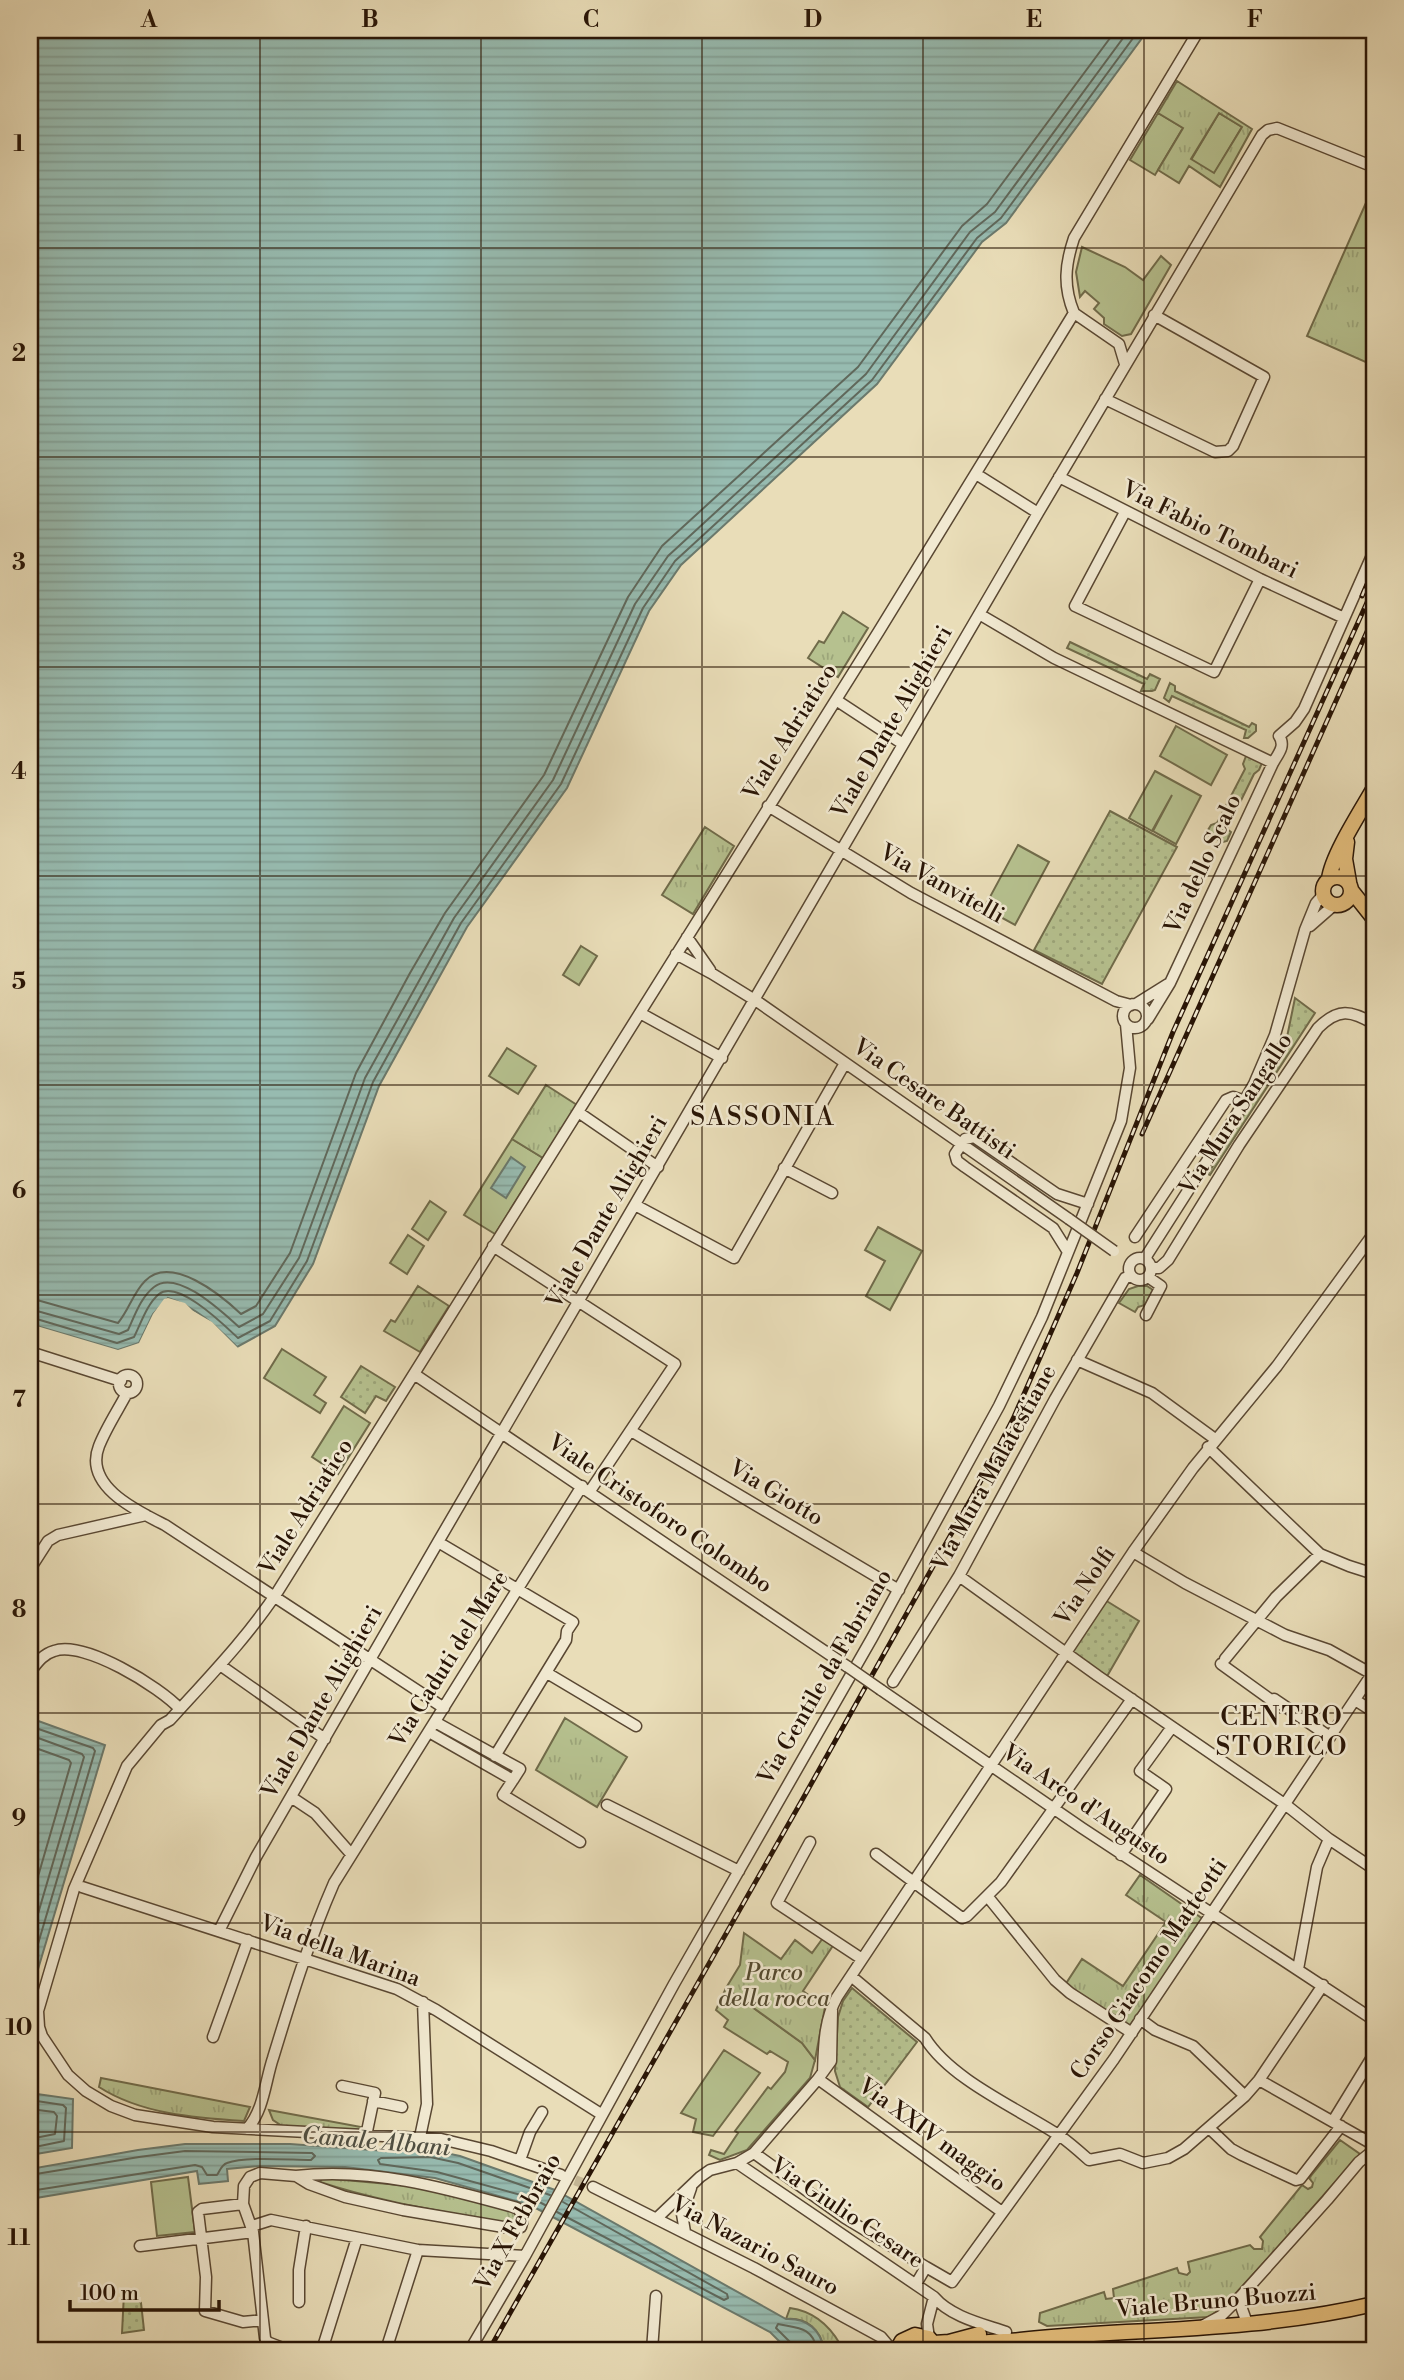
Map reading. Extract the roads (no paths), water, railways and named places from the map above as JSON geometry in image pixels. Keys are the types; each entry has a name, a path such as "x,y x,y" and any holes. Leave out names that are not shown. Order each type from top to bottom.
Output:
{"main road":[{"path":"1373,918 1333,901 1324,886 1337,854 1374,788"},
{"path":"1333,901 1348,901 1350,886 1345,859 1348,837"},
{"path":"1329,879 1338,877 1350,886 1373,918"},
{"name":"Viale Bruno Buozzi","path":"957,2350 983,2343 1061,2335 1247,2323 1342,2312 1374,2304"},
{"name":"Viale Bruno Buozzi","path":"894,2350 907,2337 922,2335 934,2344 1006,2332 1061,2335"}],"street":[{"path":"1125,364 1119,344 1074,313 1066,289 1065,269 1074,238 1199,30"},
{"name":"Viale Dante Alighieri","path":"219,1931 256,1857 438,1542 1125,364 1265,131 1277,128 1374,167"},
{"name":"Viale Adriatico","path":"247,2129 159,2121 135,2116 111,2106 86,2091 68,2075 50,2050 39,2027 38,2011 74,1889 130,1760 220,1665 254,1625 274,1596 836,700 1074,313"},
{"path":"1105,399 1220,453 1233,446 1264,377 1154,315"},
{"path":"976,474 1038,513"},
{"name":"Via Fabio Tombari","path":"1059,477 1259,579 1344,618"},
{"path":"1125,512 1075,606 1214,672 1259,579"},
{"name":"Via dello Scalo","path":"1145,1023 1170,983 1282,746 1283,741 1279,736 1295,722 1304,709 1374,551"},
{"path":"979,614 1054,659 1273,763"},
{"path":"836,700 903,744"},
{"name":"Via Vanvitelli","path":"768,806 911,893 1116,1001 1134,1004"},
{"path":"1146,1315 1161,1286 1148,1268 1135,1258 1130,1264 1131,1276 1139,1280 1148,1268 1147,1255 1245,1101 1275,1035 1305,930 1316,903 1333,901"},
{"name":"Via Cesare Battisti","path":"687,937 712,972"},
{"name":"Via Cesare Battisti","path":"676,954 712,972 755,1000 1130,1264"},
{"path":"1134,1004 1144,1007 1145,1023 1132,1028 1124,1021 1125,1010 1134,1004 1170,983"},
{"name":"Via Vanvitelli","path":"1100,992 1124,1021"},
{"path":"640,1013 722,1058"},
{"name":"Via Mura Sangallo","path":"1148,1268 1159,1268 1168,1260 1231,1156 1318,1028 1327,1019 1349,1013 1374,1024"},
{"name":"Via Gentile da Fabriano","path":"601,2114 899,1590 999,1406 1042,1317 1121,1121 1130,1079 1130,1052 1124,1021"},
{"name":"Via Gentile da Fabriano","path":"1130,1052 1145,1023"},
{"path":"635,1205 734,1258 845,1063"},
{"path":"1135,1237 1227,1098 1245,1101"},
{"path":"578,1112 658,1167"},
{"path":"1069,1252 1053,1228 957,1161 955,1154 960,1143 968,1137 974,1138 1057,1194 1087,1203"},
{"path":"784,1168 832,1193"},
{"name":"Via Nolfi","path":"821,2076 825,2026 832,2007 862,1959 1133,1552 1211,1443 1277,1366 1374,1233"},
{"path":"493,1246 579,1302"},
{"name":"Via Mura Malatestiane","path":"893,1682 959,1576 1125,1278 1131,1276"},
{"name":"Via Caduti del Mare","path":"247,2129 261,2106 270,2067 305,1959 334,1883 518,1590 586,1488 632,1431 674,1364 579,1302"},
{"path":"30,1352 121,1381 122,1390 127,1393 98,1447 96,1459 99,1474 107,1488 444,1708"},
{"path":"1077,1360 1152,1393 1198,1425 1211,1443 1320,1554 1374,1574"},
{"name":"Viale Cristoforo Colombo","path":"414,1374 881,1690"},
{"name":"Via Giotto","path":"632,1431 899,1590"},
{"path":"30,1569 34,1551 58,1535 146,1515"},
{"path":"438,1542 573,1622 547,1673 495,1756"},
{"path":"1133,1552 1256,1620"},
{"path":"1320,1554 1276,1597 1223,1661 1271,1700 1274,1699 1330,1737"},
{"path":"959,1576 1374,1869"},
{"name":"Corso Giacomo Matteotti","path":"926,2267 952,2282 1132,2033 1372,1674 1349,1660 1256,1620"},
{"path":"30,1672 43,1656 55,1650 67,1649 98,1657 128,1671 157,1689 180,1709"},
{"path":"220,1665 325,1739"},
{"path":"547,1673 636,1726"},
{"name":"Via Arco d'Augusto","path":"881,1690 1212,1915 1374,2020"},
{"path":"876,1854 962,1918 988,1897 1022,1854 1132,1699"},
{"path":"1355,1700 1374,1712"},
{"path":"432,1727 520,1769 503,1795 580,1842"},
{"path":"432,1727 513,1780"},
{"path":"1121,1854 1166,1789 1140,1771 1172,1727"},
{"path":"291,1797 315,1813 351,1854"},
{"path":"607,1805 739,1871"},
{"path":"1298,1969 1317,1867 1329,1839"},
{"path":"810,1842 777,1903 862,1959"},
{"name":"Via della Marina","path":"82,1887 397,1989 601,2114"},
{"path":"988,1897 1055,1980 1070,1993 1132,2033"},
{"path":"213,2037 248,1940"},
{"path":"851,1976 925,2038 932,2050 980,2088 1058,2135 1089,2160 1120,2154 1143,2163 1168,2158 1184,2149 1245,2096 1259,2080 1323,1985"},
{"path":"420,2137 427,2104 423,2003"},
{"path":"1140,2020 1155,2030 1193,2046 1245,2096"},
{"path":"1209,2128 1231,2149 1296,2180 1300,2179 1337,2124 1374,2054"},
{"path":"657,2218 710,2170 737,2163 754,2153 821,2076"},
{"name":"Via XXIV maggio","path":"821,2076 830,2079 837,2091 1002,2212"},
{"path":"1199,2328 1221,2316 1241,2296 1374,2147 1259,2080"},
{"path":"342,2086 375,2093 366,2136"},
{"path":"373,2101 402,2107"},
{"path":"261,2106 269,2124 277,2130"},
{"path":"520,2160 530,2132 542,2112"},
{"name":"Via X Febbraio","path":"470,2350 525,2256 563,2178 601,2114"},
{"path":"247,2129 420,2137 464,2144 520,2160 563,2178"},
{"path":"754,2153 845,2218 926,2267 916,2284"},
{"name":"Via Giulio Cesare","path":"737,2163 916,2284 941,2305 1006,2332"},
{"path":"288,2350 267,2342 252,2229 243,2204 244,2186 250,2177 260,2173 296,2176 344,2174 433,2185 517,2208 522,2213 523,2221 521,2227 516,2229 403,2210 345,2197 309,2184 296,2176"},
{"path":"685,2232 682,2214 694,2183"},
{"name":"Via Nazario Sauro","path":"593,2187 685,2232 881,2337 894,2350"},
{"path":"243,2204 201,2209 198,2214 206,2277 205,2311 243,2322 263,2320"},
{"path":"140,2246 252,2229 271,2220 418,2250 525,2256"},
{"path":"299,2302 299,2270 306,2227"},
{"path":"323,2350 357,2238"},
{"path":"386,2350 418,2250"},
{"path":"652,2350 656,2296"},
{"path":"1241,2296 1247,2323"},
{"name":"Via Giulio Cesare","path":"934,2297 927,2324 934,2344"},
{"path":"553,2350 572,2350"}],"water":[{"path":"30,30 1148,30 1006,223 982,242 877,384 681,565 649,611 567,788 467,927 379,1086 313,1264 275,1326 237,1347 197,1312 168,1298 153,1314 139,1343 118,1350 30,1324"},
{"path":"511,1157 525,1167 506,1198 491,1188"},
{"path":"30,1718 105,1745 30,1996"},
{"path":"30,2093 73,2099 72,2148 30,2155"},
{"path":"185,2144 290,2144 387,2151 431,2150 460,2156 555,2190 786,2319 806,2323 820,2337 824,2350 788,2350 770,2332 530,2205 435,2178 345,2167 260,2166 227,2169 228,2181 199,2184 197,2171 30,2199 30,2169"}],"tunnel":[{"path":"561,2175 593,2187"}],"railway":[{"path":"1362,596 1374,568"},
{"path":"489,2350 801,1802 1013,1419 1077,1273 1173,1032 1374,587"},
{"path":"1142,1134 1374,616"}],"district":[{"name":"SASSONIA","path":"763,1117"},
{"name":"CENTRO STORICO","path":"1282,1732"}],"park label":[{"name":"Parco della rocca","path":"774,1986"}],"water label":[{"name":"Canale Albani","path":"376,2142"}]}
